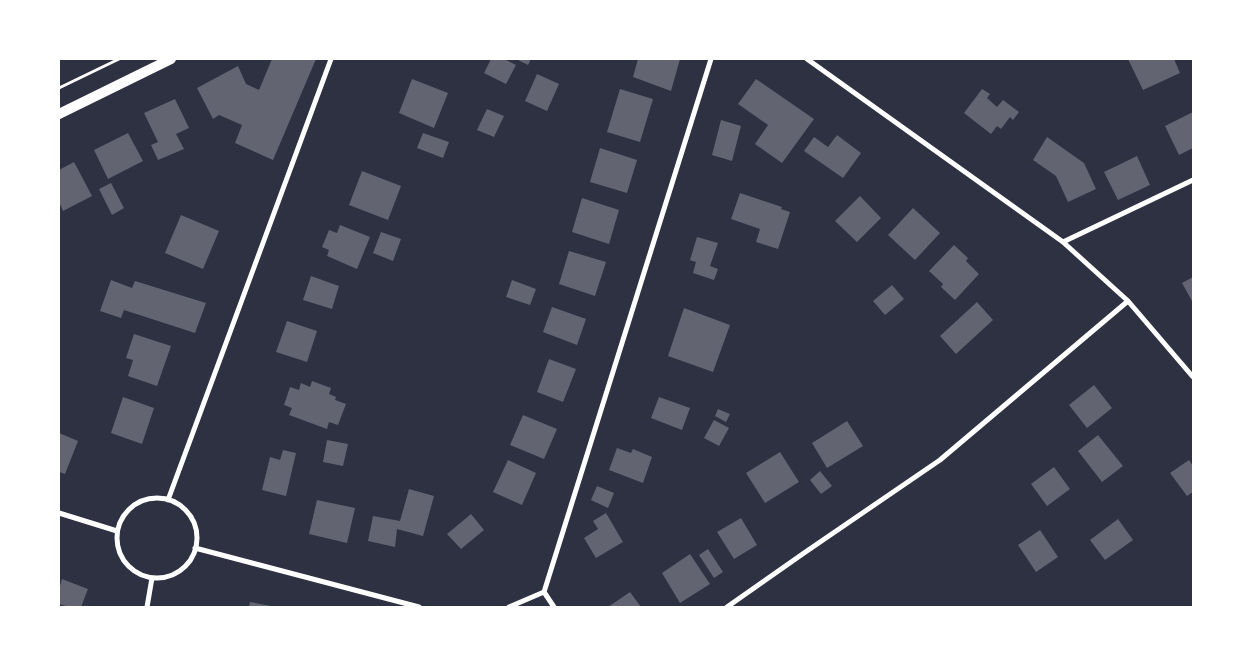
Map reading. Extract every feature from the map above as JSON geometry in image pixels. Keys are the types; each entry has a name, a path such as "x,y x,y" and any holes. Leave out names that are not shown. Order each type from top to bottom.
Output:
{"main road":[{"path":"59,114 171,59"}],"street":[{"path":"168,500 331,59"},
{"path":"509,607 544,592 711,59"},
{"path":"807,59 1063,242 1128,301 1193,377"},
{"path":"1063,242 1193,180"},
{"path":"727,607 940,460 1128,301"},
{"path":"151,498 168,500 182,507 191,518 196,533 196,548 190,561 179,571 166,577 152,578 136,573 124,562 117,547 117,531 124,515 136,504 151,498"},
{"path":"59,513 117,531"},
{"path":"196,548 419,607"},
{"path":"147,607 152,578"},
{"path":"544,592 554,607"}],"path":[{"path":"59,88 119,59"}],"building":[{"path":"272,59 316,59 273,160 235,143 242,125 219,115 213,119 197,88 238,66 246,84 259,90"},
{"path":"491,59 504,59 516,65 506,84 484,73"},
{"path":"516,59 531,59 528,65"},
{"path":"638,59 680,59 671,91 633,77"},
{"path":"1128,59 1174,59 1180,73 1143,90"},
{"path":"537,74 559,84 547,111 525,101"},
{"path":"412,79 448,93 434,128 399,113"},
{"path":"756,79 814,119 782,163 755,144 768,125 738,104"},
{"path":"620,89 653,99 640,142 607,132"},
{"path":"982,89 990,94 987,98 997,107 1003,100 1019,112 1013,120 1010,117 1001,129 997,126 991,134 964,113"},
{"path":"175,99 189,128 176,134 184,149 158,160 151,145 158,142 144,113"},
{"path":"487,109 504,116 494,137 477,130"},
{"path":"1193,112 1193,148 1179,155 1165,126"},
{"path":"721,120 741,126 732,161 712,155"},
{"path":"128,133 143,161 108,179 94,150"},
{"path":"423,133 449,142 443,158 417,148"},
{"path":"837,135 861,153 843,178 804,151 814,137 828,147"},
{"path":"1047,137 1084,163 1096,189 1068,202 1056,176 1033,160"},
{"path":"600,148 637,160 627,193 590,182"},
{"path":"1137,156 1150,185 1118,200 1104,172"},
{"path":"74,162 92,196 63,211 59,202 59,170"},
{"path":"362,171 401,186 388,220 349,205"},
{"path":"111,183 124,208 112,215 99,189"},
{"path":"740,193 782,207 781,209 790,212 778,249 756,242 760,229 731,219"},
{"path":"860,196 881,218 857,242 835,221"},
{"path":"582,198 619,210 609,244 572,232"},
{"path":"913,208 940,233 915,260 888,235"},
{"path":"181,215 219,231 203,269 165,253"},
{"path":"340,225 370,237 357,269 327,256 329,250 322,247 329,230 337,233"},
{"path":"381,232 401,239 393,261 373,253"},
{"path":"697,237 718,243 710,266 718,269 714,280 693,273 696,262 690,260"},
{"path":"954,245 968,258 966,261 979,274 955,300 941,287 943,284 929,271"},
{"path":"569,251 606,262 595,296 559,284"},
{"path":"311,276 339,286 332,309 303,300"},
{"path":"1193,277 1193,303 1182,283"},
{"path":"111,280 132,288 135,281 206,303 195,333 124,310 121,318 100,311"},
{"path":"512,280 536,289 530,305 506,297"},
{"path":"892,285 904,299 885,315 873,301"},
{"path":"977,302 993,320 956,354 940,336"},
{"path":"552,307 586,319 577,345 543,332"},
{"path":"684,308 730,325 713,372 668,356"},
{"path":"287,321 317,331 307,362 276,352"},
{"path":"134,334 171,346 157,386 128,376 133,360 126,358"},
{"path":"549,359 576,369 563,402 537,392"},
{"path":"312,381 331,388 329,394 336,397 335,400 346,404 338,425 329,422 327,429 289,415 292,408 284,405 290,387 299,390 301,383 310,387"},
{"path":"1094,385 1112,408 1087,428 1069,405"},
{"path":"123,397 154,408 142,444 111,433"},
{"path":"659,397 690,408 682,430 651,418"},
{"path":"718,409 730,414 726,422 715,416"},
{"path":"523,415 557,429 544,459 510,445"},
{"path":"714,420 729,428 719,446 704,438"},
{"path":"847,421 863,446 827,468 812,443"},
{"path":"59,433 78,441 65,474 59,472"},
{"path":"1098,435 1123,466 1102,482 1078,451"},
{"path":"327,440 348,444 343,466 323,462"},
{"path":"617,448 631,453 633,449 652,457 643,483 609,470"},
{"path":"283,450 296,453 286,496 262,490 270,457 280,460"},
{"path":"780,452 799,482 765,503 746,473"},
{"path":"508,460 536,473 522,505 493,492"},
{"path":"1189,460 1193,466 1193,492 1187,496 1170,473"},
{"path":"1054,467 1070,489 1047,506 1031,484"},
{"path":"820,471 832,486 821,494 810,480"},
{"path":"597,486 614,493 608,508 591,500"},
{"path":"409,489 434,496 423,536 397,529 395,547 368,541 373,516 400,521"},
{"path":"317,500 355,508 347,543 309,534"},
{"path":"606,513 623,542 596,558 584,538 598,529 593,521"},
{"path":"471,514 484,530 461,549 447,534"},
{"path":"741,518 757,545 734,559 717,532"},
{"path":"1118,519 1133,540 1105,560 1090,540"},
{"path":"1040,530 1058,557 1036,572 1018,545"},
{"path":"708,549 723,572 714,578 699,555"},
{"path":"690,554 710,584 680,603 662,573"},
{"path":"62,579 88,589 81,607 69,607 59,604 59,589"},
{"path":"630,592 641,607 608,607"},
{"path":"250,602 271,606 271,607 249,607"}]}
